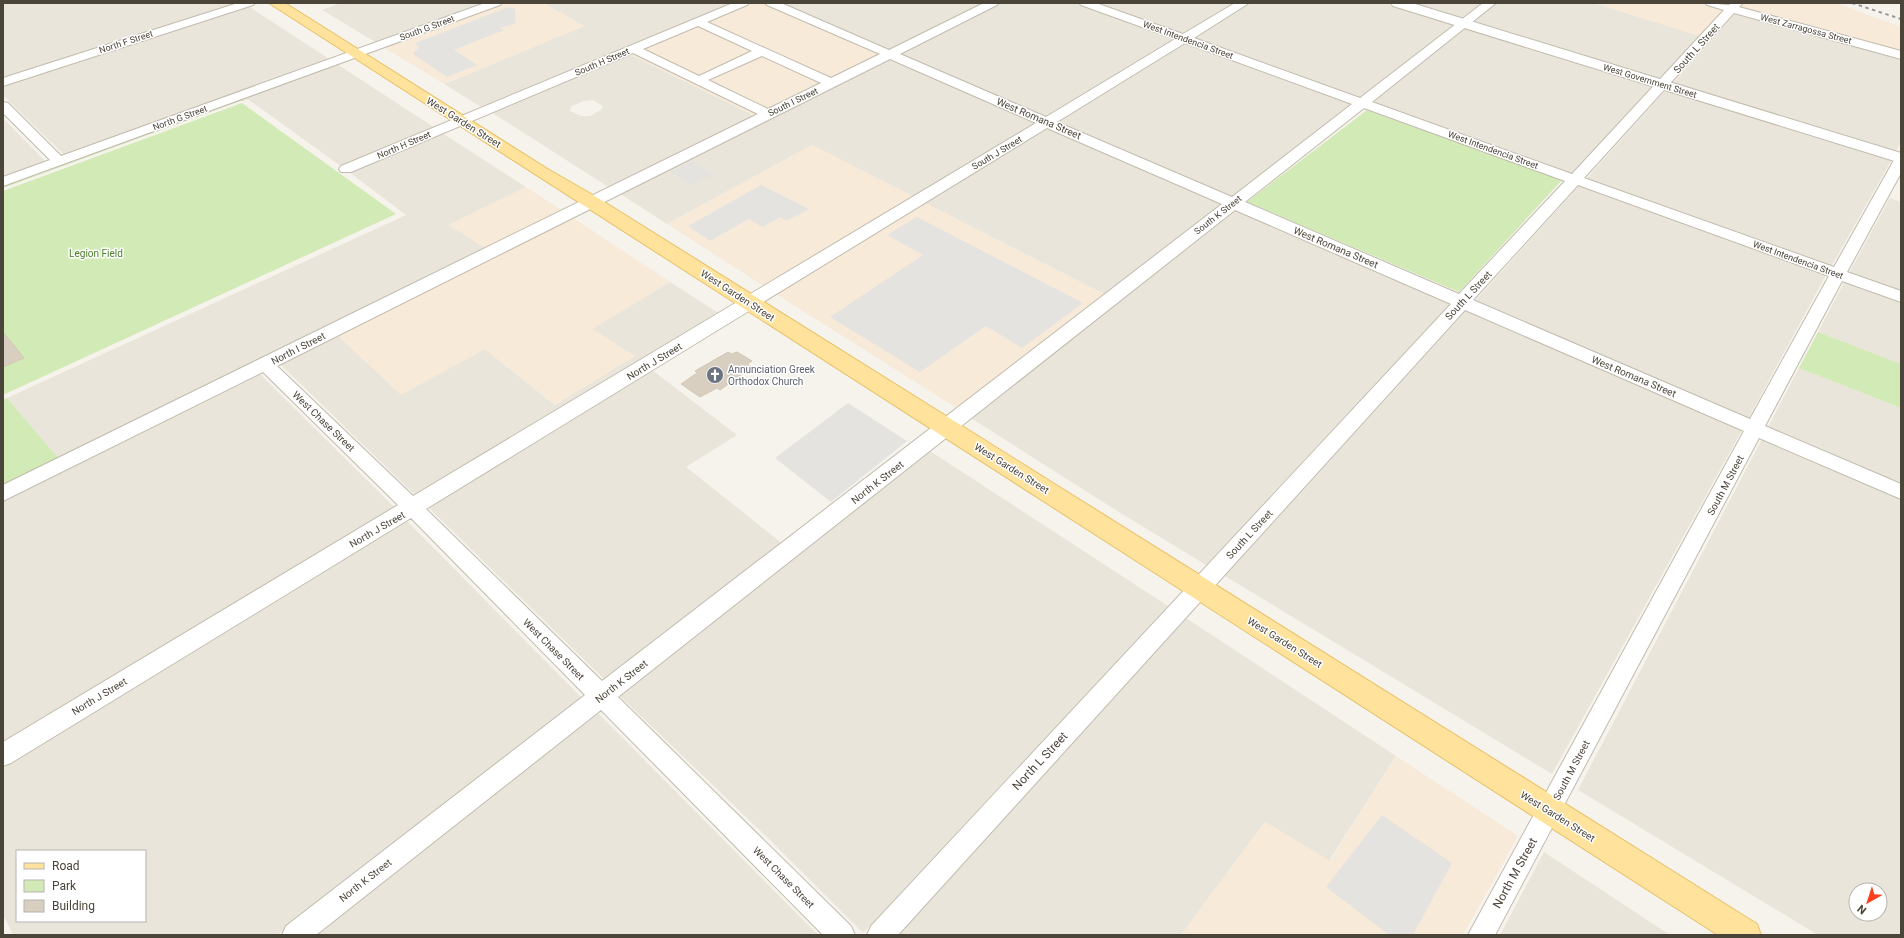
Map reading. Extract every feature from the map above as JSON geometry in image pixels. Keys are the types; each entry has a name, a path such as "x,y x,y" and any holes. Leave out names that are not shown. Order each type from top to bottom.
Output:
{"main road":[{"name":"West Garden Street","path":"276,3 750,302 1746,935"}],"street":[{"name":"North F Street","path":"3,82 249,3"},
{"name":"South G Street","path":"357,54 496,3"},
{"name":"South H Street","path":"462,121 742,3"},
{"name":"West Romana Street","path":"771,3 1901,492"},
{"name":"South I Street","path":"592,202 993,3"},
{"name":"West Intendencia Street","path":"1085,3 1901,297"},
{"name":"South J Street","path":"750,302 1243,3"},
{"name":"West Government Street","path":"1398,3 1901,159"},
{"name":"South K Street","path":"947,427 1490,3"},
{"name":"West Zarragossa Street","path":"1711,3 1735,6 1901,54"},
{"name":"South L Street","path":"1200,588 1735,6"},
{"path":"698,22 831,83"},
{"path":"634,49 768,114"},
{"path":"699,80 762,52"},
{"name":"North G Street","path":"3,182 357,54"},
{"path":"3,106 59,162"},
{"name":"North H Street","path":"346,169 462,121"},
{"name":"South M Street","path":"1549,810 1901,159"},
{"name":"North I Street","path":"3,494 592,202"},
{"name":"North J Street","path":"3,755 750,302"},
{"name":"West Chase Street","path":"265,364 601,697 760,852 842,935"},
{"name":"North K Street","path":"295,935 947,427"},
{"name":"North L Street","path":"880,935 1200,588"},
{"name":"North M Street","path":"1481,935 1549,810"}],"shaded area":[{"path":"241,3 3,79 3,4"},
{"path":"341,3 489,3 377,43 322,10"},
{"path":"504,3 543,3 585,26 444,84 383,47"},
{"path":"543,3 735,3 483,108 444,84 584,26"},
{"path":"750,3 761,3 881,55 755,116 629,54"},
{"path":"781,3 985,3 890,50"},
{"path":"1001,3 1075,3 1175,39 1047,117 899,54"},
{"path":"1095,3 1236,3 1183,34"},
{"path":"1251,3 1389,3 1455,24 1360,98 1193,38"},
{"path":"1408,3 1482,3 1461,19"},
{"path":"1497,3 1594,3 1700,36 1658,80 1472,23"},
{"path":"1594,3 1702,3 1724,9 1700,36"},
{"path":"1745,3 1836,3 1901,27 1901,52 1740,8"},
{"path":"248,6 331,60 65,156 3,95 3,85"},
{"path":"509,7 515,9 516,23 500,28 504,30 454,50 477,65 447,77 413,54 419,47 415,43"},
{"path":"1736,13 1901,57 1901,142 1895,153 1672,84"},
{"path":"1467,27 1653,85 1571,174 1372,102"},
{"path":"1186,43 1353,103 1232,197 1058,121"},
{"path":"629,54 755,116 610,188 491,112","holes":["593,100 603,106 601,110 590,116 581,116 570,111 572,106 584,101"]},
{"path":"890,58 1037,123 914,197 812,145 667,224 619,193"},
{"path":"337,64 435,128 342,167 249,100 242,99"},
{"path":"1667,89 1892,159 1831,267 1586,179"},
{"path":"3,118 47,163 3,179"},
{"path":"1048,127 1223,204 1106,295 925,203"},
{"path":"442,133 526,187 449,225 487,249 59,459 7,398 406,215 349,172"},
{"path":"812,145 914,197 765,287 667,224"},
{"path":"692,161 714,174 692,186 670,172"},
{"path":"761,185 809,209 786,221 781,217 762,227 749,219 710,241 688,226"},
{"path":"1579,186 1826,275 1748,419 1475,301"},
{"path":"526,187 563,211 487,249 448,225"},
{"path":"1890,198 1901,202 1901,292 1849,273"},
{"path":"925,203 1106,295 958,409 776,294"},
{"path":"1236,210 1451,303 1206,565 1114,509 971,418"},
{"path":"572,217 670,282 592,329 635,356 555,405 485,349 401,395 336,334"},
{"path":"917,217 1083,303 1022,348 986,326 920,372 830,317 923,255 887,235"},
{"path":"1845,281 1901,302 1901,364 1818,332"},
{"path":"670,282 720,314 417,497 279,363 336,334 401,394 485,349 555,405 635,356 591,329"},
{"path":"1467,310 1742,430 1552,774 1225,576"},
{"path":"1799,368 1901,408 1901,484 1768,427"},
{"path":"652,370 737,435 686,467 783,544 606,681 428,507"},
{"path":"259,373 396,509 3,745 3,500"},
{"path":"848,403 907,441 831,502 775,458"},
{"path":"1762,439 1901,499 1901,935 1818,935 1578,790"},
{"path":"930,451 1168,606 863,933 771,841 619,695"},
{"path":"406,520 583,699 277,935 13,935 3,914 3,765"},
{"path":"1186,618 1396,756 1329,861 1265,822 1181,935 899,935"},
{"path":"597,712 818,935 314,935"},
{"path":"1396,756 1518,836 1463,935 1181,935 1265,822 1330,861"},
{"path":"1382,815 1452,863 1413,935 1389,935 1326,887"},
{"path":"1544,852 1670,935 1500,935"}],"green space":[{"path":"242,99 245,101 240,101 3,188 3,186"},
{"name":"Legion Field","path":"242,103 396,214 3,395 3,191"},
{"path":"1367,110 1562,180 1459,292 1247,202"},
{"path":"1818,332 1901,364 1901,408 1799,368"},
{"path":"7,398 59,459 3,487 3,400"}],"building":[{"path":"3,332 24,358 3,367"},
{"name":"Annunciation Greek Orthodox Church","path":"728,352 732,354 737,352 752,361 747,364 752,367 720,390 717,388 700,397 681,384 697,373 695,371"}],"railway":[{"path":"1852,3 1901,19"}],"place":[{"name":"Annunciation Greek Orthodox Church","path":"715,375"}]}
